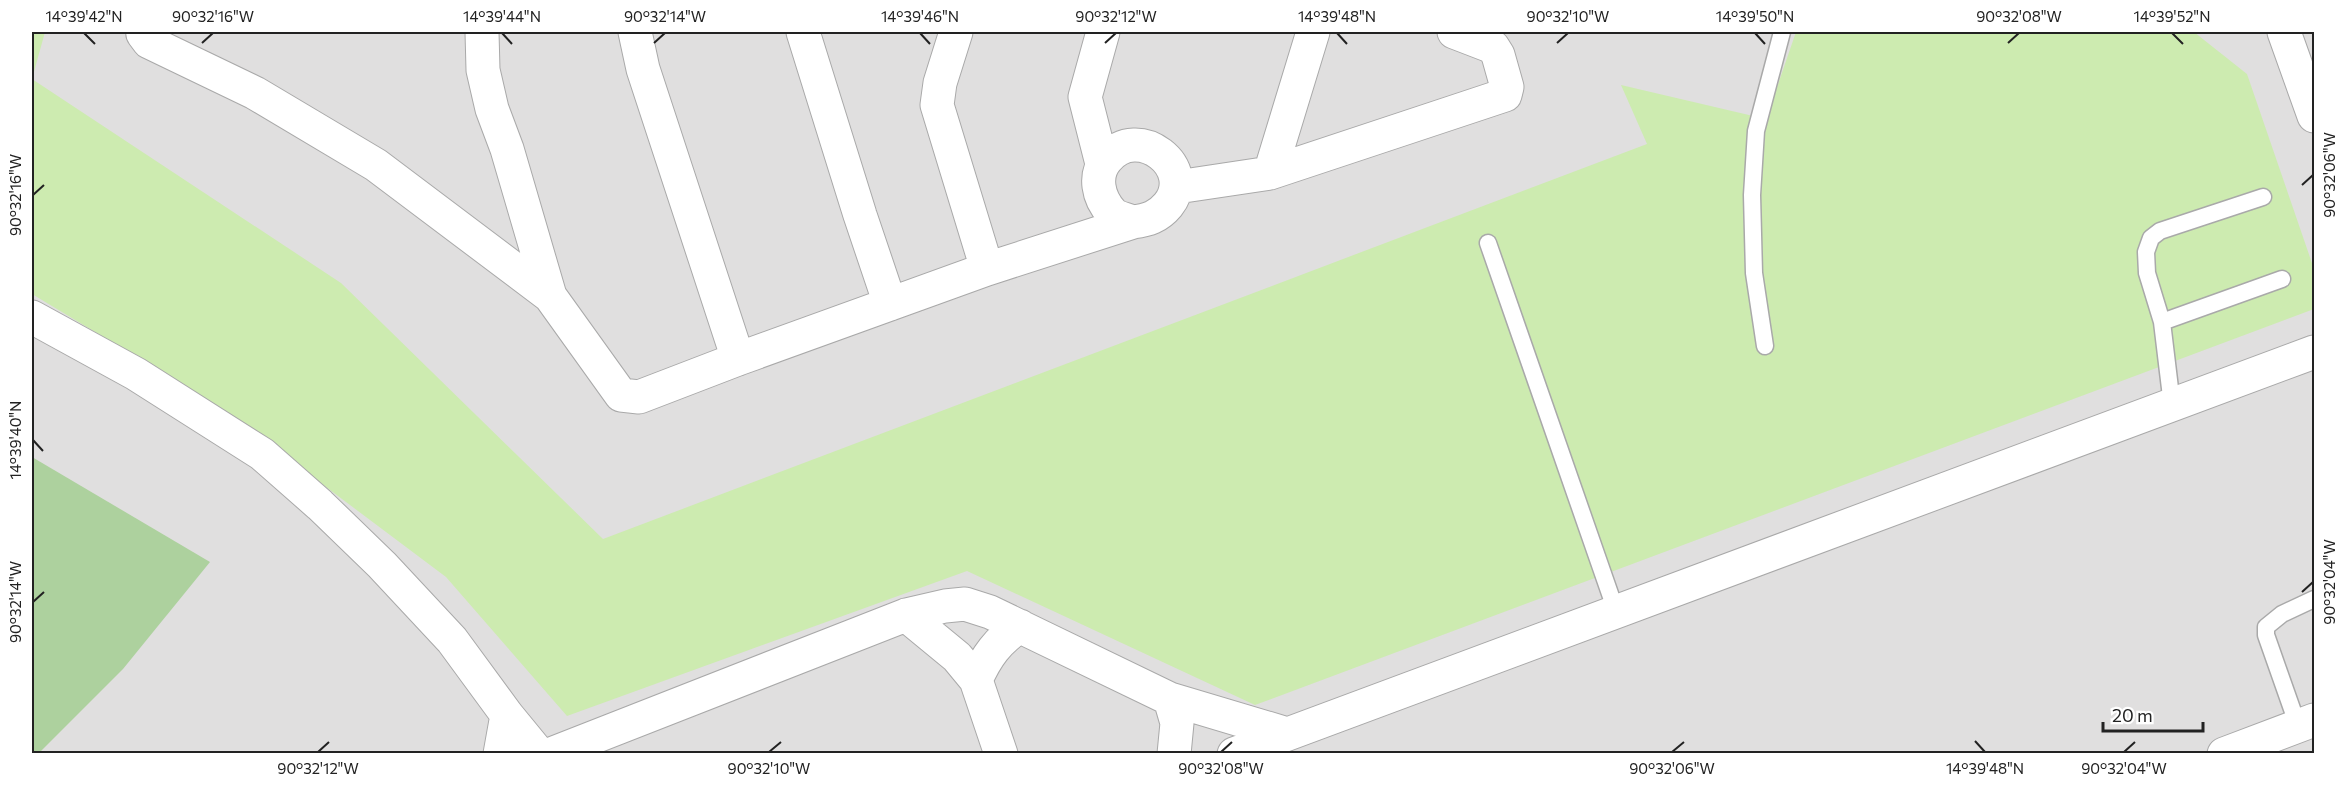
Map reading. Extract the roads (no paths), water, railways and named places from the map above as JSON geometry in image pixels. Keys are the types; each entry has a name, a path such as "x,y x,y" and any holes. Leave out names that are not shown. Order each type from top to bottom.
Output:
{"street":[{"path":"144,32 149,42 255,93 376,165 550,296 621,395 639,398 738,359 987,269 1133,222 1148,220 1161,213 1171,201 1177,187 1174,172 1166,158 1155,149 1140,144 1125,146 1112,153 1102,164 1098,179 1099,194 1112,213 1133,222"},
{"path":"482,32 483,70 492,109 507,149 550,296"},
{"path":"635,32 643,69 738,359"},
{"path":"956,32 940,83 937,105 987,269"},
{"path":"1102,164 1084,97 1103,32"},
{"path":"1270,173 1313,32"},
{"path":"1177,187 1270,173 1505,95 1507,87 1498,55 1493,47 1454,32"},
{"path":"2284,32 2314,116"},
{"path":"806,33 860,215 891,304"},
{"path":"32,317 136,374 262,454 320,505 390,573 452,640 507,715 539,753"},
{"path":"1234,753 2314,352"},
{"path":"551,753 906,615 965,604 990,612 1170,699 1284,733"},
{"path":"906,615 957,657 976,680 1001,753"},
{"path":"976,680 994,648 1005,636 1020,626"},
{"path":"1170,699 1177,723 1174,753"},
{"path":"500,753 507,715"},
{"path":"2224,753 2306,723"}],"lane":[{"path":"1765,346 1754,273 1753,174 1756,131 1782,32"},
{"path":"2172,405 2162,322 2147,273 2146,252 2151,238 2160,231 2263,197"},
{"path":"1488,243 1616,611"},
{"path":"2162,322 2282,279"},
{"path":"2306,723 2266,635 2266,627 2282,614 2314,599"}]}
